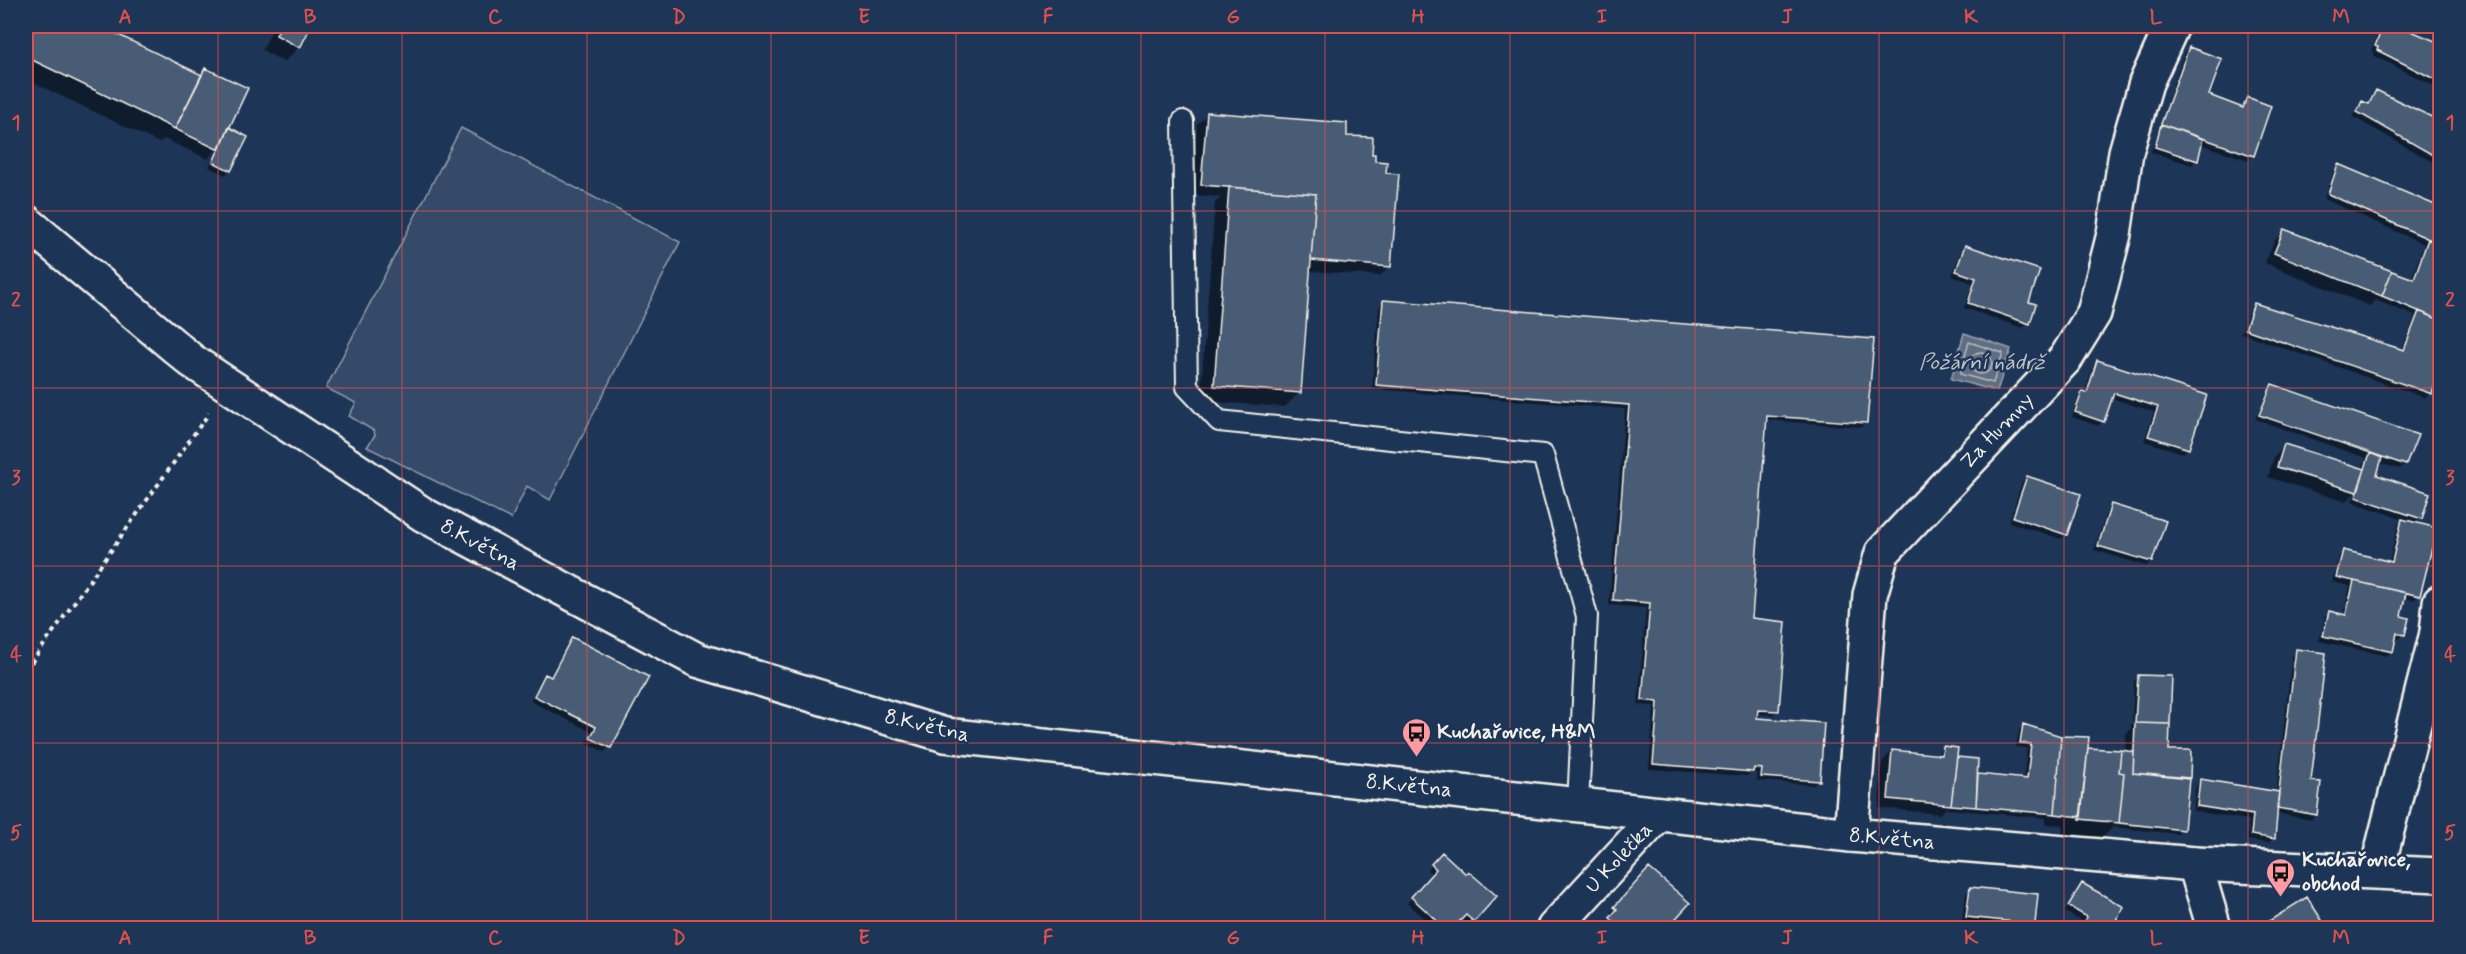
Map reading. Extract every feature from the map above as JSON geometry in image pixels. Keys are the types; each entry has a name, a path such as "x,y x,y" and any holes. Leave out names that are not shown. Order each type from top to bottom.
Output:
{"main road":[{"name":"Za Humny","path":"1851,835 1870,595 1882,553 2066,358 2094,313 2114,234 2126,152 2146,83 2172,26"},
{"name":"8.Května","path":"26,222 192,361 424,515 697,660 945,735 1851,835 2195,864 2377,870 2440,875"},
{"path":"2377,870 2439,622"},
{"name":"U Kolečka","path":"1554,928 1659,814"},
{"path":"2195,864 2205,926"}],"lane":[{"path":"1183,121 1186,387 1219,422 1543,455 1587,616 1578,805"}],"path":[{"path":"26,670 194,437 213,406 217,377"}],"shaded area":[{"path":"461,128 680,242 550,500 527,486 511,519 367,447 375,435 374,431 349,416 356,403 326,388"}],"water":[{"name":"Požární nádrž","path":"1964,333 2011,349 1997,391 1951,379"}],"building":[{"path":"26,26 100,26 202,75 175,129 26,57"},
{"path":"281,26 311,26 300,48 276,35"},
{"path":"2383,26 2399,26 2440,43 2440,82 2377,50 2378,47 2375,46"},
{"path":"2189,47 2222,59 2209,95 2243,108 2247,97 2271,106 2254,156 2161,124"},
{"path":"205,68 248,88 219,150 175,129"},
{"path":"2376,90 2440,121 2440,159 2357,112 2362,101 2369,104"},
{"path":"1207,112 1347,123 1347,136 1373,137 1372,154 1375,154 1375,161 1387,162 1386,173 1399,174 1391,267 1311,260 1316,194 1201,185"},
{"path":"2161,124 2203,139 2198,161 2155,147"},
{"path":"229,127 248,137 231,171 213,162"},
{"path":"2338,164 2440,207 2440,244 2328,194"},
{"path":"1229,187 1316,194 1301,393 1214,386"},
{"path":"2284,229 2392,271 2382,296 2274,253"},
{"path":"2428,239 2440,244 2440,320 2382,296 2392,271 2414,279"},
{"path":"1965,245 2040,270 2029,302 2036,304 2030,324 1968,303 1976,278 1956,271"},
{"path":"1383,300 1874,339 1867,423 1767,416 1752,618 1786,622 1779,711 1758,710 1757,718 1824,723 1820,781 1761,777 1762,769 1754,768 1753,772 1653,764 1658,702 1642,700 1650,603 1613,600 1629,405 1376,385"},
{"path":"2254,303 2404,350 2419,311 2440,320 2440,368 2432,394 2245,329"},
{"path":"2097,360 2207,395 2189,449 2148,436 2158,407 2114,393 2104,422 2075,412 2082,392 2087,393"},
{"path":"2272,384 2418,435 2406,465 2259,415"},
{"path":"2284,444 2365,469 2357,492 2277,467"},
{"path":"2370,453 2382,458 2377,475 2430,493 2422,519 2356,497"},
{"path":"2027,476 2081,494 2067,535 2013,517"},
{"path":"2111,504 2166,521 2152,562 2098,546"},
{"path":"2402,519 2437,528 2420,596 2336,577 2343,550 2392,562"},
{"path":"2354,581 2406,593 2401,616 2409,618 2405,635 2397,633 2393,652 2323,636 2329,611 2346,615"},
{"path":"572,637 649,677 611,748 590,738 596,727 534,696 545,674 551,677"},
{"path":"2296,649 2326,653 2311,781 2321,782 2317,815 2277,808"},
{"path":"2138,675 2172,676 2170,724 2135,723"},
{"path":"2135,723 2170,724 2169,750 2191,750 2190,778 2133,773"},
{"path":"2023,724 2061,736 2055,814 1976,807 1978,774 2027,779 2031,744 2020,743"},
{"path":"2061,736 2089,737 2081,817 2055,814"},
{"path":"1943,746 1958,748 1951,805 1888,799 1892,750 1942,755"},
{"path":"2088,748 2121,750 2119,772 2124,773 2119,823 2080,819"},
{"path":"2121,750 2134,752 2133,773 2189,779 2184,830 2119,823 2124,773 2119,772"},
{"path":"1957,757 1978,759 1976,807 1951,805"},
{"path":"2200,779 2279,792 2275,839 2251,835 2253,815 2197,806"},
{"path":"1442,852 1466,874 1468,871 1497,896 1474,922 1466,915 1453,928 1445,928 1411,897 1436,869 1431,864"},
{"path":"1649,868 1690,903 1667,928 1622,928 1610,918 1617,909 1614,907"},
{"path":"2082,883 2124,907 2111,928 2080,928 2087,917 2068,906"},
{"path":"1970,887 2038,894 2035,924 1966,917"},
{"path":"2307,897 2327,928 2258,928"}],"place":[{"name":"Kuchařovice, H&M","path":"1416,758"},
{"name":"Kuchařovice, obchod","path":"2281,898"}]}
